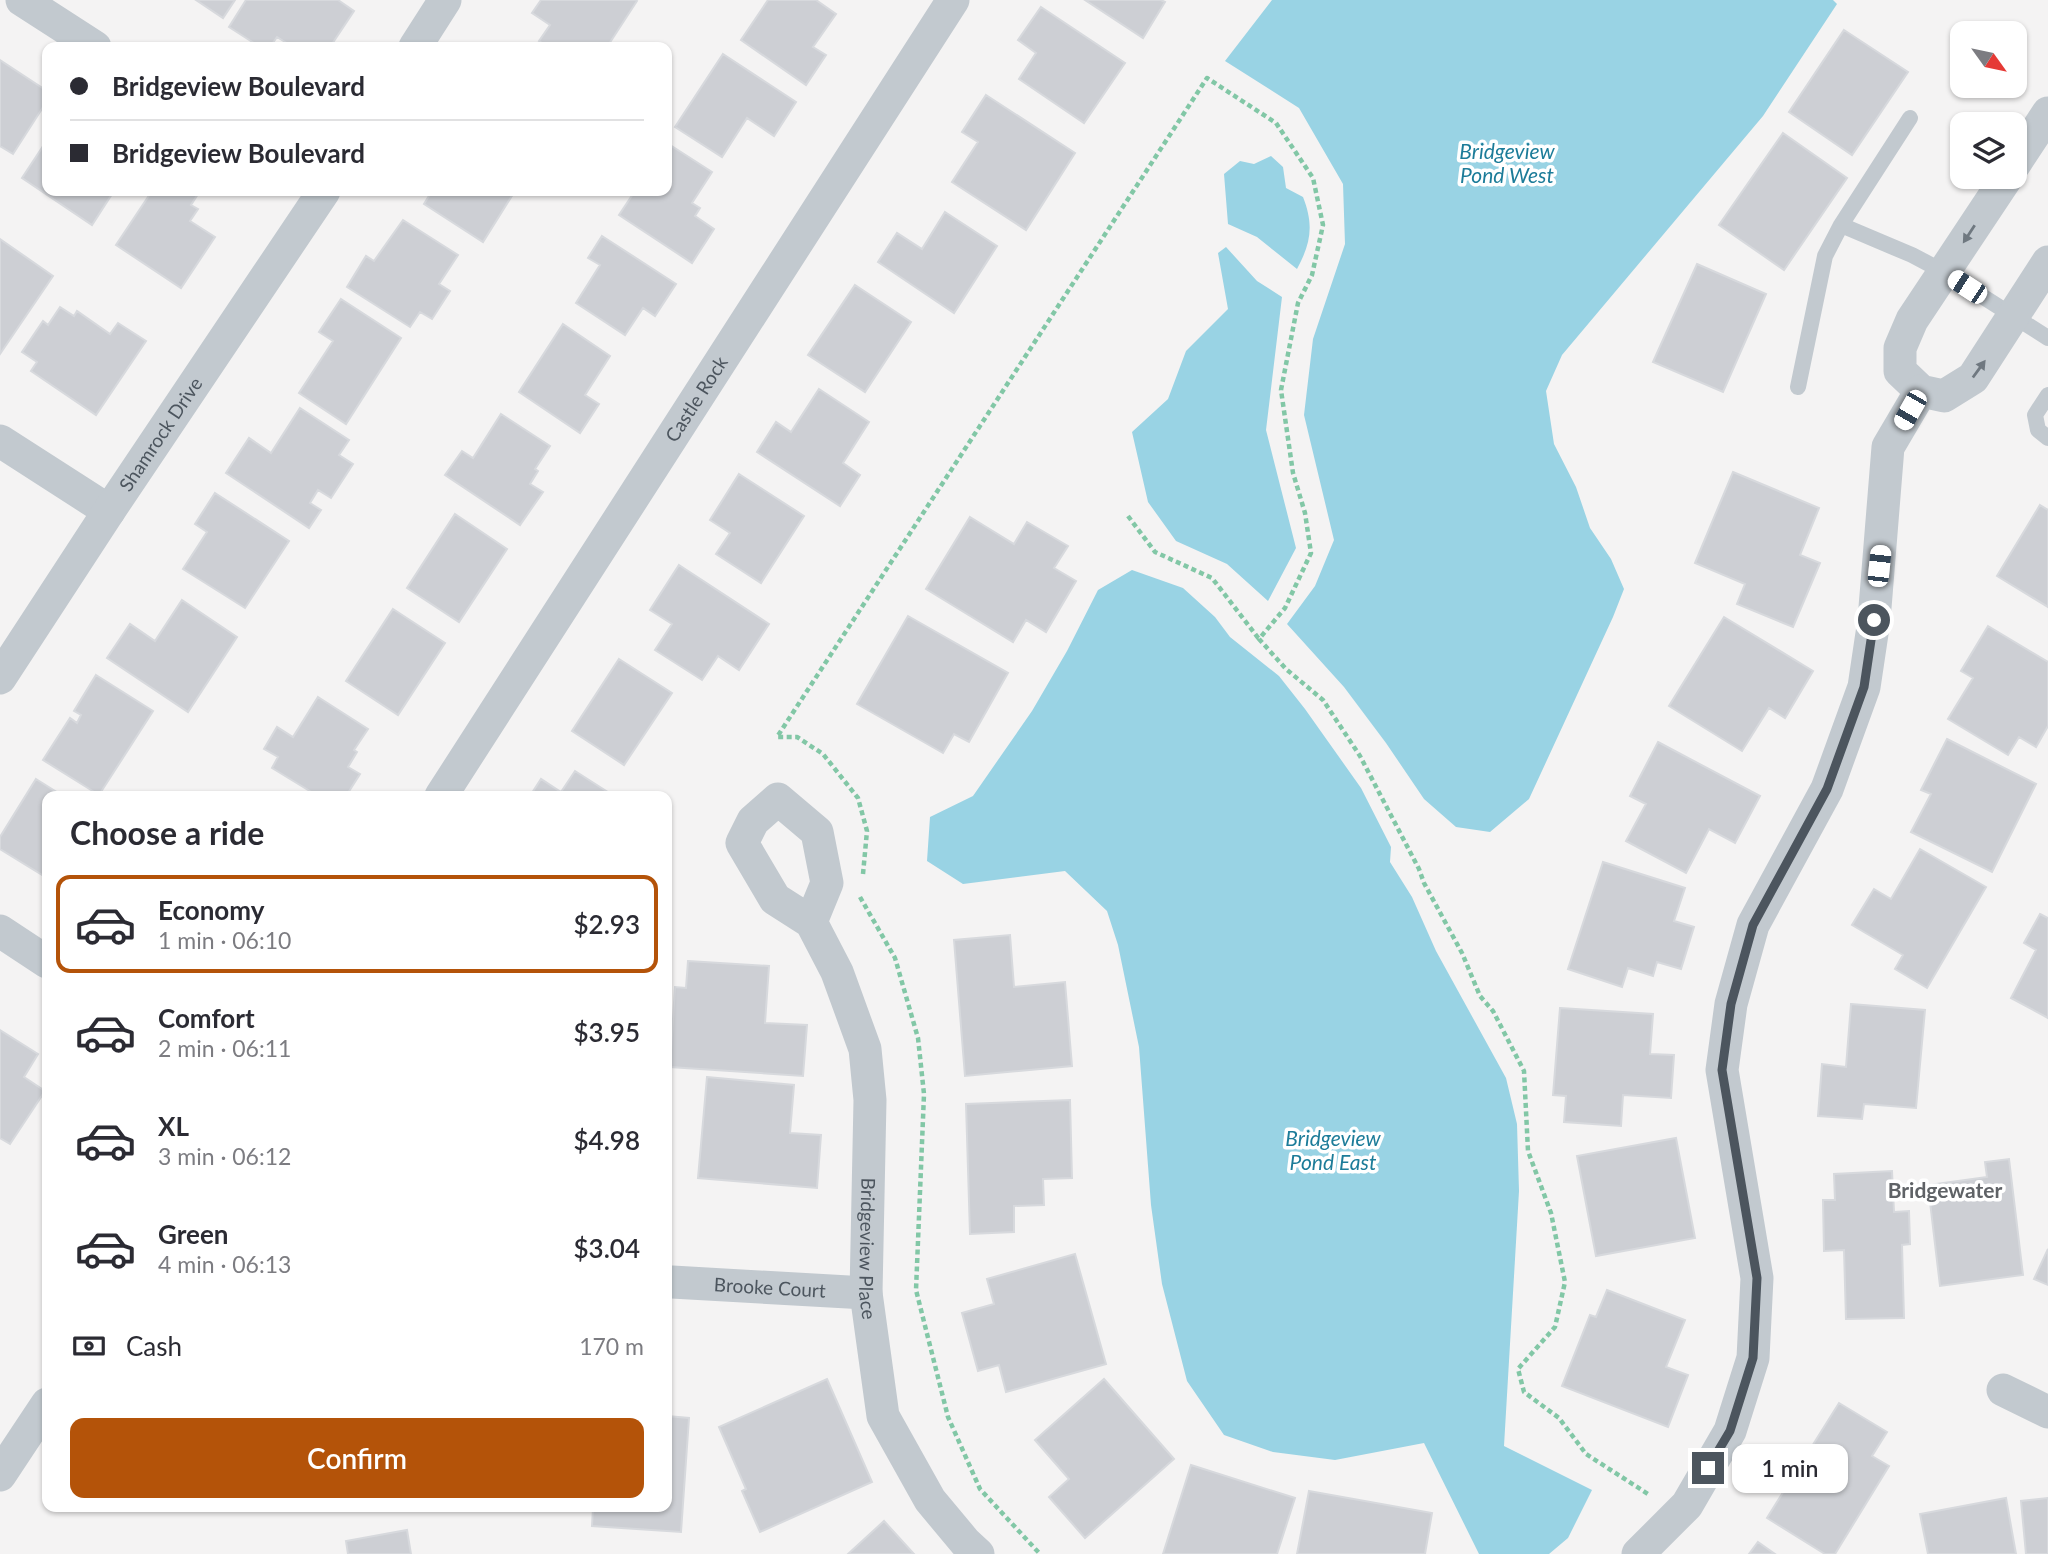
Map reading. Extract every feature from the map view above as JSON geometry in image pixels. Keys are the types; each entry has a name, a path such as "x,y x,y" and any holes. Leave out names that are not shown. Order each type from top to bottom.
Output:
{"street":[{"path":"22,0 87,42"},
{"path":"418,42 445,0"},
{"name":"Castle Rock","path":"444,791 953,0"},
{"path":"2027,145 2048,113"},
{"path":"1999,189 1912,320 1900,348 1900,371 1921,391 1944,396 1973,378 2048,262"},
{"name":"Shamrock Drive","path":"0,678 318,196"},
{"path":"1639,1554 1687,1505 1730,1431 1753,1358 1757,1278 1722,1070 1731,1004 1753,925 1827,789 1864,687 1876,606 1888,447 1921,391"},
{"path":"0,441 109,511"},
{"name":"Bridgeview Place","path":"811,922 837,972 865,1049 870,1100 866,1293 883,1416 930,1500 978,1554"},
{"path":"0,931 42,959"},
{"name":"Brooke Court","path":"672,1282 866,1293"},
{"path":"2003,1390 2048,1412"},
{"path":"0,1475 42,1412"}],"lane":[{"path":"1798,387 1825,256 1841,225 1910,118"},
{"path":"1841,225 1912,255 1944,272 2048,338"},
{"path":"2048,395 2035,415 2038,430 2048,438"}],"path":[{"path":"1040,1554 980,1489 948,1417 916,1290 924,1094 918,1038 895,958 860,898 867,831 858,798 823,754 797,737 777,737 1207,78 1276,123 1313,178 1323,225 1312,275 1298,303 1281,390 1293,473 1305,513 1311,553 1285,608 1259,639"},
{"path":"1128,516 1155,552 1212,578 1286,669 1323,700 1360,756 1462,953 1480,996 1493,1011 1524,1071 1528,1151 1551,1213 1565,1282 1555,1327 1518,1369 1524,1392 1559,1418 1587,1454 1652,1497"}],"water":[{"name":"Bridgeview Pond West","path":"1272,0 1833,0 1837,4 1763,116 1562,355 1546,391 1554,444 1576,487 1590,528 1611,559 1624,589 1529,799 1490,832 1456,827 1424,799 1344,687 1287,624 1315,586 1334,540 1304,415 1313,339 1345,244 1343,184 1299,108 1225,61"},
{"path":"1271,156 1283,167 1286,188 1303,197 1309,216 1308,242 1297,269 1257,237 1228,224 1224,174 1240,161 1254,164"},
{"path":"1226,247 1257,281 1282,297 1266,430 1296,548 1268,601 1227,564 1176,541 1148,502 1132,432 1168,399 1186,351 1228,309 1218,253"},
{"name":"Bridgeview Pond East","path":"1132,570 1183,588 1215,617 1230,637 1279,676 1305,709 1361,788 1391,847 1390,862 1412,897 1436,951 1506,1078 1517,1124 1519,1191 1504,1446 1592,1490 1568,1538 1549,1554 1479,1554 1424,1443 1335,1460 1273,1452 1224,1435 1187,1381 1162,1284 1151,1205 1139,1047 1118,945 1107,911 1065,871 963,884 927,861 930,817 973,796 1032,711 1098,590"}],"building":[{"path":"196,0 235,0 223,18"},
{"path":"246,0 338,0 354,11 333,42 285,42 277,37 274,42 252,42 229,27"},
{"path":"541,0 637,1 610,42 540,42 550,25 532,13"},
{"path":"768,0 816,0 836,14 813,47 826,55 806,85 741,40"},
{"path":"1085,0 1161,0 1165,2 1143,38"},
{"path":"1041,7 1125,63 1084,123 1019,79 1036,53 1018,40"},
{"path":"1844,30 1908,72 1852,155 1789,112"},
{"path":"723,54 796,102 774,136 747,118 722,157 675,127"},
{"path":"0,60 42,88 42,109 13,154 0,146"},
{"path":"986,95 1075,153 1026,230 952,182 978,142 962,132"},
{"path":"1783,133 1847,178 1784,270 1719,225"},
{"path":"672,146 712,172 692,203 700,208 695,216 714,229 692,263 619,215 632,196 672,196"},
{"path":"42,148 42,191 22,178"},
{"path":"49,196 111,196 92,225"},
{"path":"149,196 197,196 191,205 198,209 190,221 215,237 181,288 116,245"},
{"path":"429,196 512,196 483,242 424,204"},
{"path":"945,212 997,246 954,313 878,262 897,233 922,249"},
{"path":"403,220 458,255 439,284 450,291 432,319 420,312 410,327 347,287 366,256 374,261"},
{"path":"602,236 676,284 655,316 643,308 625,335 576,303 600,265 588,258"},
{"path":"0,239 53,276 0,354"},
{"path":"1697,264 1766,294 1723,392 1653,362"},
{"path":"855,285 911,322 865,392 808,355"},
{"path":"341,299 401,338 346,424 299,393 333,341 319,332"},
{"path":"60,307 74,316 77,311 110,334 118,323 146,341 96,415 31,371 37,362 22,352 43,321 48,325"},
{"path":"563,324 610,356 585,395 599,404 580,433 519,392"},
{"path":"819,389 869,422 843,463 860,475 840,506 757,452 776,422 791,432"},
{"path":"300,408 349,440 339,455 353,464 331,498 318,490 310,503 321,510 309,528 226,473 249,438 271,453"},
{"path":"501,414 550,446 535,469 538,471 530,484 543,492 520,525 445,475 462,451 473,458"},
{"path":"1733,472 1819,508 1800,555 1820,563 1793,627 1737,604 1745,584 1695,563"},
{"path":"739,474 804,516 761,583 716,554 730,533 710,520"},
{"path":"215,493 289,541 245,608 183,569 207,532 195,524"},
{"path":"2040,505 2048,510 2048,607 1997,576"},
{"path":"455,514 507,549 459,622 407,588"},
{"path":"970,517 1014,544 1027,522 1068,546 1054,568 1076,581 1046,632 1026,620 1013,642 926,589"},
{"path":"679,565 769,624 739,670 718,656 702,680 655,650 672,624 650,610"},
{"path":"182,600 237,637 188,712 107,658 130,624 155,641"},
{"path":"393,609 445,643 398,715 346,681"},
{"path":"908,616 1008,673 969,742 954,734 943,753 857,704"},
{"path":"1724,617 1813,671 1785,718 1769,708 1742,751 1669,706"},
{"path":"1988,626 2048,662 2048,726 2036,747 2019,737 2008,755 1948,719 1973,678 1961,671"},
{"path":"619,659 672,693 624,765 572,731"},
{"path":"96,675 153,711 102,791 93,791 43,760 70,718 77,723 81,715 74,711"},
{"path":"318,697 368,729 354,750 357,752 348,767 360,774 349,791 310,791 272,768 278,757 264,749 277,727 293,737"},
{"path":"1947,739 2036,784 1992,872 1911,832 1931,794 1921,790"},
{"path":"1658,742 1760,796 1735,843 1709,829 1686,873 1626,841 1646,804 1630,796"},
{"path":"575,771 606,791 562,791"},
{"path":"36,779 55,791 42,791 42,875 0,849 0,837"},
{"path":"541,779 559,791 533,791"},
{"path":"1920,849 1986,887 1927,988 1895,969 1903,955 1852,925 1874,889 1891,899"},
{"path":"1603,862 1685,888 1674,921 1694,927 1681,969 1657,962 1653,976 1628,968 1622,987 1568,969"},
{"path":"2040,914 2048,918 2048,1018 2011,998 2036,950 2024,943"},
{"path":"1010,935 1014,987 1065,982 1072,1066 965,1076 954,940"},
{"path":"688,961 769,966 765,1023 807,1025 803,1076 672,1067 675,987 686,988"},
{"path":"1851,1004 1925,1010 1916,1108 1864,1104 1862,1119 1818,1116 1822,1064 1846,1067"},
{"path":"1560,1008 1653,1014 1650,1054 1674,1055 1671,1098 1623,1095 1621,1126 1564,1122 1566,1096 1553,1095"},
{"path":"0,1030 38,1054 24,1077 42,1089 42,1096 10,1144 0,1138"},
{"path":"707,1077 794,1085 790,1133 821,1135 817,1188 698,1178"},
{"path":"1070,1100 1072,1178 1043,1179 1044,1205 1014,1206 1014,1232 970,1234 966,1104"},
{"path":"1676,1138 1695,1238 1596,1256 1577,1156"},
{"path":"2009,1159 2023,1275 1940,1286 1928,1185 1987,1177 1985,1162"},
{"path":"1892,1171 1894,1212 1909,1211 1910,1244 1902,1245 1904,1318 1846,1319 1844,1250 1824,1251 1823,1200 1835,1200 1834,1174"},
{"path":"2048,1249 2048,1285 2034,1279"},
{"path":"1075,1254 1106,1364 1006,1392 999,1365 978,1371 962,1313 994,1304 987,1279"},
{"path":"1607,1290 1685,1320 1666,1367 1688,1375 1668,1427 1562,1386 1590,1315 1596,1317"},
{"path":"827,1379 872,1482 760,1532 742,1491 746,1489 719,1427"},
{"path":"1104,1379 1174,1459 1085,1538 1049,1497 1069,1479 1035,1440"},
{"path":"1839,1403 1887,1432 1872,1456 1889,1466 1835,1554 1825,1554 1767,1518"},
{"path":"672,1416 689,1418 681,1532 592,1526 593,1512 672,1512"},
{"path":"1191,1465 1295,1498 1277,1554 1163,1554"},
{"path":"1309,1491 1432,1513 1425,1554 1297,1554"},
{"path":"2006,1498 2016,1554 1928,1554 1920,1514"},
{"path":"2048,1498 2048,1554 2026,1554 2021,1501"},
{"path":"884,1521 914,1554 848,1554"},
{"path":"407,1530 411,1554 348,1554 346,1541"},
{"path":"1758,1542 1775,1554 1749,1554"}],"district":[{"name":"Bridgewater","path":"1945,1191"}],"route":[{"path":"1708,1468 1730,1431 1753,1358 1757,1278 1722,1070 1731,1004 1753,925 1827,789 1864,687 1874,620"}]}
